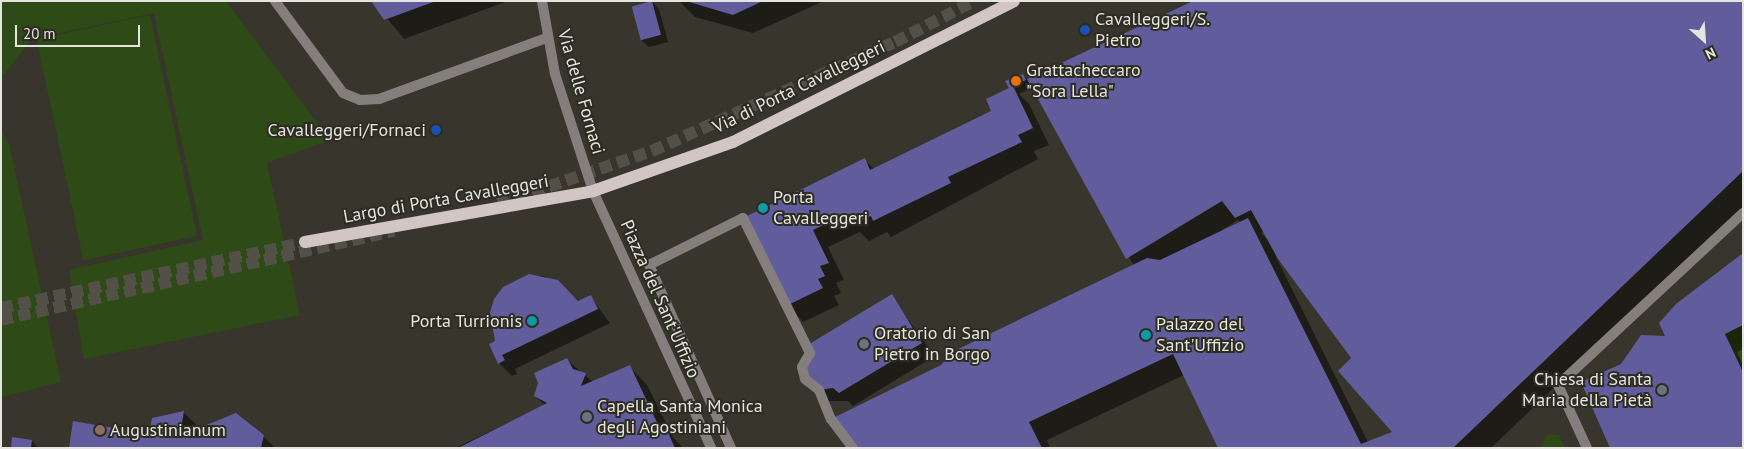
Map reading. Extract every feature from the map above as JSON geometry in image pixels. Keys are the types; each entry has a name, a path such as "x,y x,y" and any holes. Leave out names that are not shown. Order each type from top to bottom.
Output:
{"main road":[{"name":"Via di Porta Cavalleggeri","path":"594,191 733,142 1014,1"},
{"name":"Largo di Porta Cavalleggeri","path":"305,242 594,191"}],"street":[{"path":"275,1 343,93 360,100 379,99 547,38"},
{"name":"Via delle Fornaci","path":"542,1 547,38 572,132 594,191"},
{"name":"Piazza del Sant'Uffizio","path":"594,191 636,291 711,448"},
{"path":"1587,448 1558,385 1743,213"},
{"name":"Piazza del Sant'Uffizio","path":"731,448 649,264 744,218 810,353 802,367 804,379 819,390 831,419 854,448"}],"green space":[{"path":"1,1 226,1 330,140 267,163 300,315 84,359 69,270 203,240 154,13 32,39 1,78"},
{"path":"150,15 197,236 84,260 37,39"},
{"path":"1,130 9,144 61,382 1,397"},
{"path":"1743,325 1743,372 1725,334"},
{"path":"1547,434 1559,435 1565,448 1542,448"}],"building":[{"path":"371,1 436,1 384,20"},
{"path":"652,1 661,35 641,40 632,6"},
{"path":"686,1 763,1 733,15"},
{"path":"1193,1 1743,1 1743,171 1453,448 1218,448 1173,354 1029,422 1042,448 853,448 831,419 941,365 954,351 1147,258 1160,260 1248,218 1361,444 1392,432 1338,371 1351,358 1278,259 1251,210 1235,218 1222,201 1126,259 1027,79"},
{"path":"1023,74 1026,80 1013,86 1033,128 1018,135 1022,142 948,177 951,183 873,221 871,216 851,225 846,214 813,230 829,263 820,266 825,276 818,279 823,288 786,306 743,218 865,158 870,170 991,111 986,99 1009,88 1005,81"},
{"name":"Chiesa di Santa Maria della Pietà","path":"1743,253 1743,325 1725,334 1743,372 1743,448 1610,448 1581,382 1621,364 1641,335 1665,336 1659,323 1676,304"},
{"name":"Porta Turrionis","path":"529,274 558,280 578,301 591,295 598,309 502,355 505,360 498,364 489,344 495,341 490,313 494,299 503,287"},
{"name":"Oratorio di San Pietro in Borgo","path":"892,294 922,343 839,393 833,388 819,390 802,367 806,346"},
{"name":"Capella Santa Monica degli Agostiniani","path":"567,358 573,369 586,373 581,386 630,365 661,431 666,428 675,448 458,448 547,403 534,396 538,383 534,373"},
{"name":"Augustinianum","path":"184,411 180,435 202,438 204,426 236,413 264,435 261,448 69,448 73,421 149,434 152,418"},
{"path":"12,437 32,440 31,448 11,448"}],"tunnel":[{"path":"498,204 652,151 895,42 974,1"},
{"path":"1,320 394,231"},
{"path":"1,308 305,242"}],"place":[{"name":"Cavalleggeri/S. Pietro","path":"1085,30"},
{"name":"Grattacheccaro \"Sora Lella\"","path":"1016,81"},
{"name":"Cavalleggeri/Fornaci","path":"436,130"},
{"name":"Porta Cavalleggeri","path":"763,208"},
{"name":"Porta Turrionis","path":"532,321"},
{"name":"Palazzo del Sant'Uffizio","path":"1146,335"},
{"name":"Oratorio di San Pietro in Borgo","path":"864,344"},
{"name":"Chiesa di Santa Maria della Pietà","path":"1662,390"},
{"name":"Capella Santa Monica degli Agostiniani","path":"587,417"},
{"name":"Augustinianum","path":"100,430"}]}
